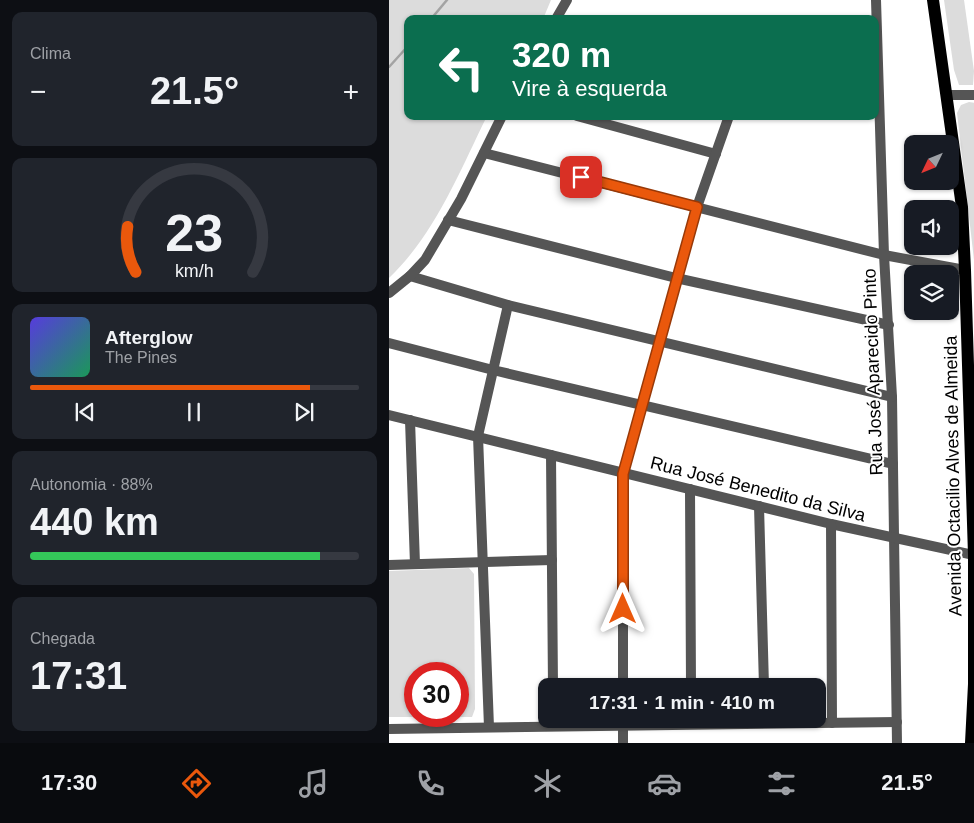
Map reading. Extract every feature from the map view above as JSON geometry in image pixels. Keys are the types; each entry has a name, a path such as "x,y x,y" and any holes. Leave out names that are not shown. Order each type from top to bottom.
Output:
{"main road":[{"name":"Avenida Octacilio Alves de Almeida","path":"933,0 970,271 974,555 974,684 971,743"}],"street":[{"path":"558,15 567,0"},
{"name":"Rua José Aparecido Pinto","path":"876,0 876,15"},
{"path":"946,95 974,95"},
{"path":"389,293 410,276 425,260 500,120"},
{"path":"592,120 715,154"},
{"path":"623,678 623,474 643,406 676,278 697,207 728,120"},
{"name":"Rua José Aparecido Pinto","path":"878,120 892,397 897,743"},
{"path":"484,153 884,255 970,271"},
{"path":"448,220 676,278 889,324"},
{"path":"410,276 508,305 892,397"},
{"path":"489,727 478,436 508,305"},
{"path":"389,343 493,370 893,464"},
{"name":"Rua José Benedito da Silva","path":"389,414 623,474 894,539 974,555"},
{"path":"410,420 415,564"},
{"path":"551,454 553,678"},
{"path":"690,489 691,678"},
{"path":"759,506 765,678"},
{"path":"831,524 832,723"},
{"path":"389,565 552,560"},
{"path":"826,723 897,722"},
{"path":"389,729 489,727 538,723"},
{"path":"623,728 623,743"}],"shaded area":[{"path":"389,0 551,0 545,15 404,15 404,120 485,120 456,181 433,222 420,242 389,278"},
{"path":"944,0 964,0 974,71 973,85 959,85 954,70"},
{"path":"969,102 975,103 974,260 957,113 961,105"},
{"path":"469,568 474,574 475,709 472,717 469,717 469,662 404,662 404,717 389,717 389,571"}],"waterway":[{"path":"434,15 447,0"},
{"path":"389,67 404,50"}],"route":[{"path":"581,177 697,207 623,474 623,609"}]}
